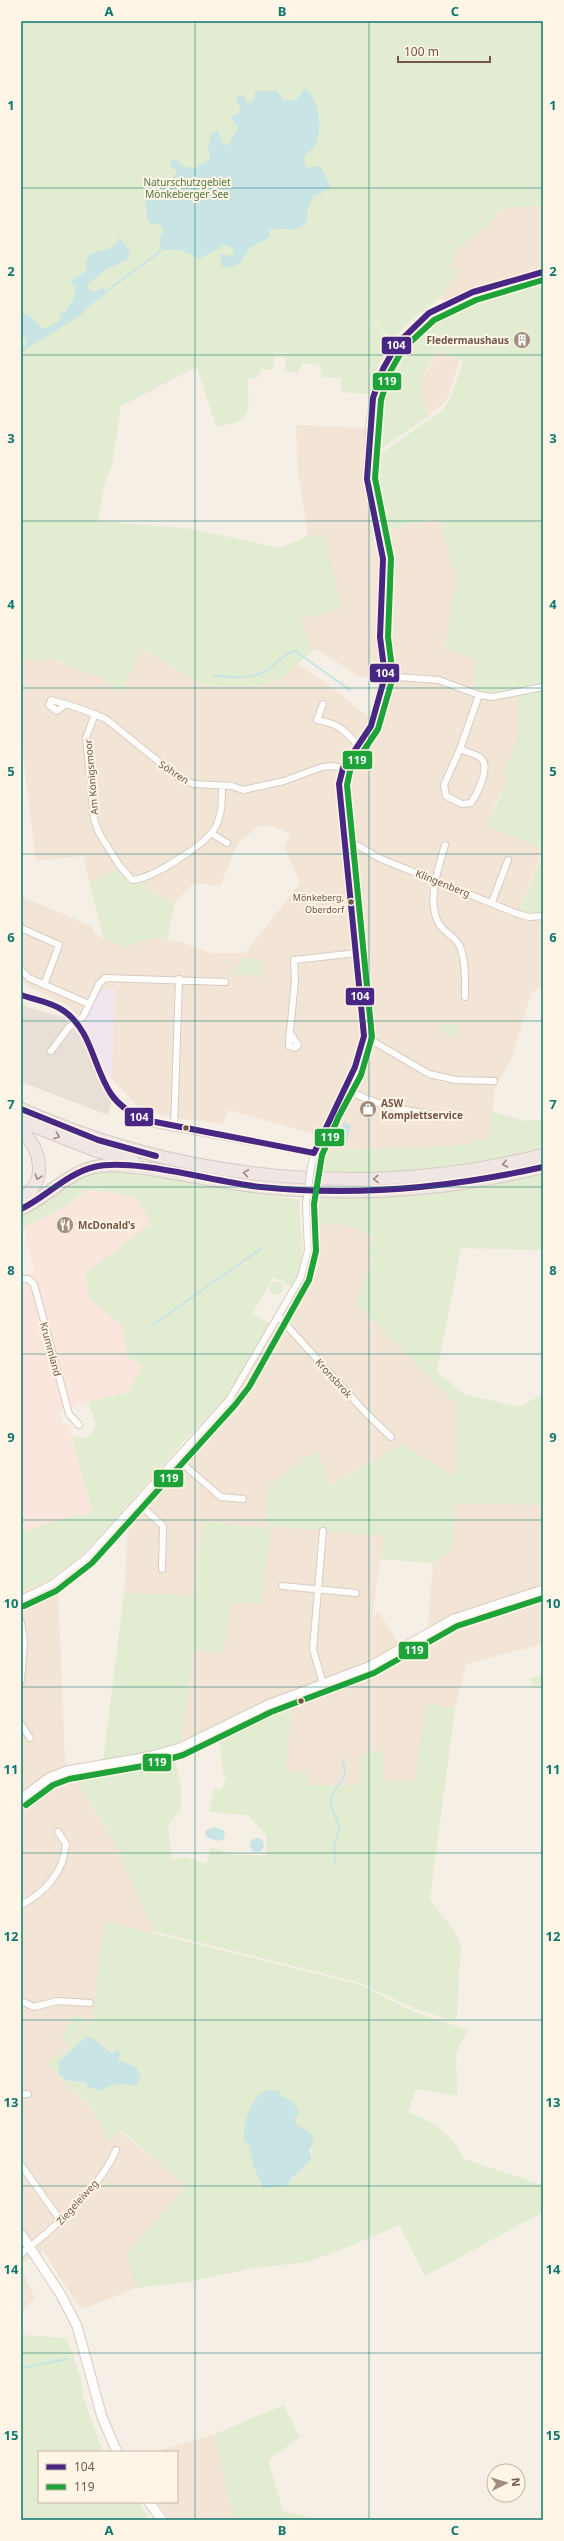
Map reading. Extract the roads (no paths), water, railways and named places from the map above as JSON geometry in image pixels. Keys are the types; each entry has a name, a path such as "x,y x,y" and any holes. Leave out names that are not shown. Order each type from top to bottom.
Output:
{"highway":[{"path":"21,1109 129,1149 212,1168 283,1177 355,1180 413,1177 475,1169 543,1155"},
{"path":"21,1121 94,1150 179,1173"},
{"path":"21,1130 34,1144 40,1160 40,1171 35,1186 21,1198"},
{"path":"21,1209 30,1205 65,1179 80,1171 95,1167 122,1165 260,1187 357,1192 419,1188 470,1182 543,1167"}],"street":[{"path":"21,1599 52,1584 70,1571 109,1535 229,1400 290,1298 306,1262 308,1250 306,1204 310,1167 314,1153 332,1112 346,1089 358,1061 364,1036 357,953 339,798 343,768 371,726 385,676 380,637 382,558 367,479 369,430 373,398 383,369 398,344 428,313 473,292 543,272"},
{"path":"385,676 439,680 479,695 492,697 543,687"},
{"path":"460,749 480,758 484,763 484,769 471,803 462,804 446,796 444,785 460,749 479,695"},
{"name":"Söhren","path":"66,704 106,719 179,778 194,784 222,787 232,786 242,790 284,781 322,767 332,766 343,768"},
{"path":"323,704 317,720 333,723 343,729 358,745"},
{"name":"Am Königsmoor","path":"95,714 86,738 94,819 99,833 119,865 132,880 142,879 184,856 211,833 216,827 221,814 222,787"},
{"path":"211,833 227,843"},
{"name":"Klingenberg","path":"345,842 355,844 381,858 492,902 518,914 529,917 543,916"},
{"path":"445,845 434,879 437,921 458,943 465,973 465,997"},
{"path":"492,902 508,860"},
{"path":"21,928 59,945 44,985"},
{"path":"290,1033 295,981 294,960 357,953"},
{"path":"21,970 29,978 89,1004"},
{"path":"51,1051 65,1032 82,1017 99,984 105,978 179,979 225,982"},
{"path":"174,1128 179,979"},
{"path":"21,995 65,1012 86,1038 100,1075 112,1095 130,1112 150,1123 314,1153"},
{"path":"364,1036 429,1074 456,1080 494,1081"},
{"path":"346,1089 367,1101 391,1108 447,1117"},
{"name":"Krummland","path":"21,1279 28,1279 34,1284 69,1414 79,1425"},
{"name":"Kronsbrok","path":"279,1317 365,1412 390,1437"},
{"path":"177,1459 220,1497 243,1499"},
{"path":"137,1502 163,1526 162,1569"},
{"path":"323,1531 313,1649 323,1684"},
{"path":"282,1586 356,1593"},
{"path":"21,1799 32,1789 49,1778 67,1771 142,1759 175,1750 198,1741 257,1709 384,1660 427,1632 454,1619 543,1590"},
{"path":"21,1622 24,1643 21,1680"},
{"path":"21,1724 30,1738"},
{"path":"21,1905 50,1883 60,1868 65,1856 66,1844 58,1832"},
{"path":"21,2001 34,2006 57,2001 90,2002"},
{"path":"21,2094 28,2094"},
{"name":"Ziegeleiweg","path":"21,2254 61,2221 111,2164 116,2150"},
{"path":"21,2165 61,2221"},
{"path":"21,2234 62,2295 77,2326 102,2417 117,2451"},
{"path":"150,2503 162,2520"}],"water":[{"path":"305,88 314,99 318,113 319,129 313,149 304,157 305,165 308,168 320,166 330,185 330,189 313,196 308,208 307,221 302,226 294,230 269,230 270,237 250,248 241,262 231,268 220,265 221,254 231,256 234,253 232,248 224,245 199,259 181,250 171,249 161,251 159,238 164,231 159,224 152,224 147,219 145,187 167,184 177,173 176,170 171,167 171,161 176,158 184,167 196,168 210,159 208,146 211,134 218,130 223,144 228,145 238,128 230,117 238,113 241,109 236,100 237,96 244,96 247,103 252,102 256,91 277,91 284,100 296,100"},
{"path":"118,239 123,241 130,252 129,259 107,269 87,285 90,290 95,292 102,288 108,292 85,309 82,314 21,353 21,347 25,346 27,339 21,337 21,314 29,315 42,328 47,328 62,319 59,313 65,312 73,300 76,288 70,282 87,270 86,261 90,254 110,248"},
{"path":"344,1122 351,1125 346,1145 335,1142"},
{"path":"214,1827 225,1831 224,1839 218,1841 206,1837 205,1831"},
{"path":"254,1838 260,1838 264,1842 264,1848 260,1852 254,1852 250,1848 250,1842"},
{"path":"88,2037 92,2038 112,2053 118,2049 121,2054 118,2060 136,2067 141,2078 136,2086 118,2084 109,2086 100,2091 88,2087 85,2082 65,2080 59,2074 59,2060"},
{"path":"278,2090 282,2096 293,2101 299,2113 295,2119 297,2125 310,2132 314,2141 309,2151 312,2159 291,2179 287,2186 263,2188 253,2166 250,2146 244,2140 244,2134 248,2114 254,2101 264,2091"}],"waterway":[{"path":"108,290 161,251"},
{"path":"214,676 238,677 255,675 265,671 285,655 295,651 350,690"},
{"path":"151,1326 262,1248"},
{"path":"335,1863 334,1844 340,1827 332,1809 331,1801 334,1792 344,1776 345,1772 342,1760"},
{"path":"21,2368 67,2359"}],"place":[{"name":"Fledermaushaus","path":"522,340"},
{"name":"Mönkeberg, Oberdorf","path":"351,902"},
{"name":"ASW Komplettservice","path":"368,1109"},
{"name":"McDonald's","path":"65,1225"}],"park label":[{"name":"Naturschutzgebiet Mönkeberger See","path":"187,188"}]}
